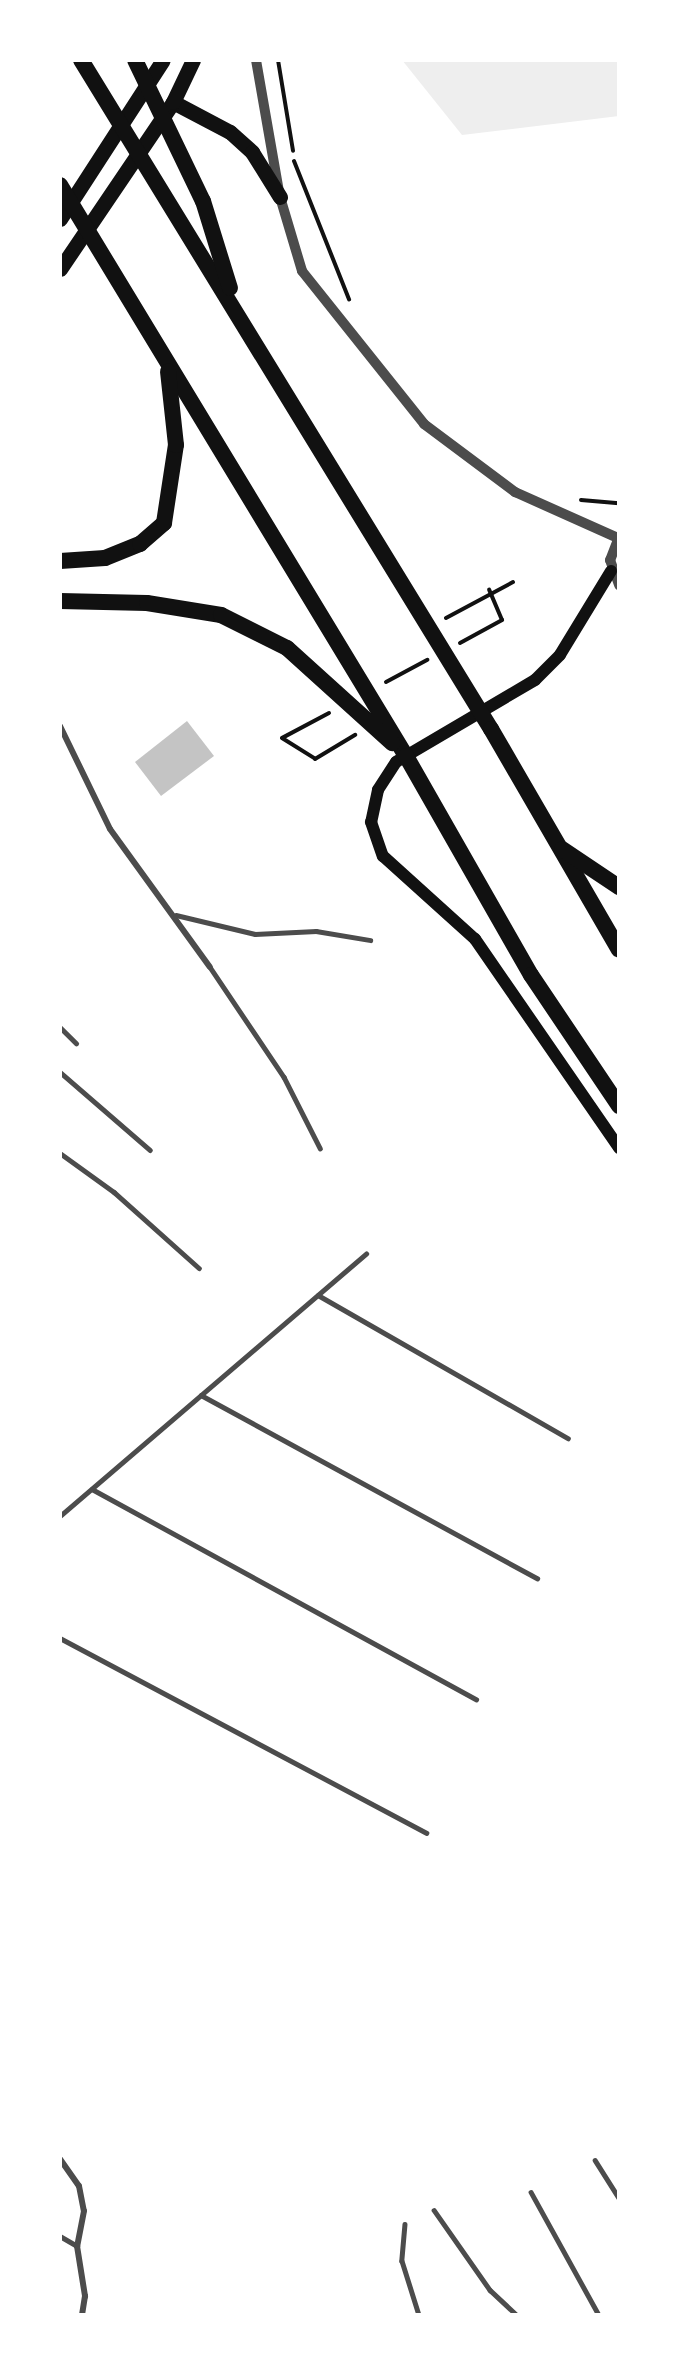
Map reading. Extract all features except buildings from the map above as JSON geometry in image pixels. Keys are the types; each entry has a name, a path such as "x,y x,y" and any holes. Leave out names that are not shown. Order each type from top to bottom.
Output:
{"highway":[{"path":"81,60 238,312 430,628 619,950"},
{"path":"135,60 203,201 238,312"},
{"path":"60,185 168,367 406,756 531,975 619,1106"},
{"path":"60,561 105,558 140,544 164,523 176,445 168,367"},
{"path":"60,601 147,603 221,615 287,648 406,756"},
{"path":"559,847 619,887"}],"main road":[{"path":"60,219 164,60"},
{"path":"60,269 173,102 193,60"},
{"path":"173,102 230,132 252,152 280,197"},
{"path":"611,571 560,655 535,680 396,762 378,790 371,822 383,856 475,939 619,1148"}],"street":[{"path":"256,60 280,197 302,271 424,424 515,492 619,538 611,571 619,585"},
{"path":"60,726 110,829 176,915 210,967"},
{"path":"60,2159 79,2186 84,2211 77,2246 85,2296 82,2315"}],"lane":[{"path":"176,915 255,934 316,932 370,940"},
{"path":"210,967 284,1077 320,1148"},
{"path":"60,1027 76,1043"},
{"path":"60,1072 150,1150"},
{"path":"60,1153 114,1192 199,1268"},
{"path":"60,1516 366,1254"},
{"path":"318,1295 568,1438"},
{"path":"201,1395 537,1578"},
{"path":"92,1489 476,1699"},
{"path":"60,1638 426,1833"},
{"path":"595,2160 619,2198"},
{"path":"531,2192 599,2315"},
{"path":"434,2210 490,2290 517,2315"},
{"path":"405,2224 402,2261 419,2315"},
{"path":"60,2236 77,2246"}],"path":[{"path":"278,60 295,163 355,308"},
{"path":"571,499 619,503"},
{"path":"430,628 489,590 513,582"},
{"path":"450,648 502,620 489,590"},
{"path":"376,687 439,654"},
{"path":"334,710 282,738 315,759 372,725"}],"shaded area":[{"path":"402,60 619,60 619,116 462,135"}]}
